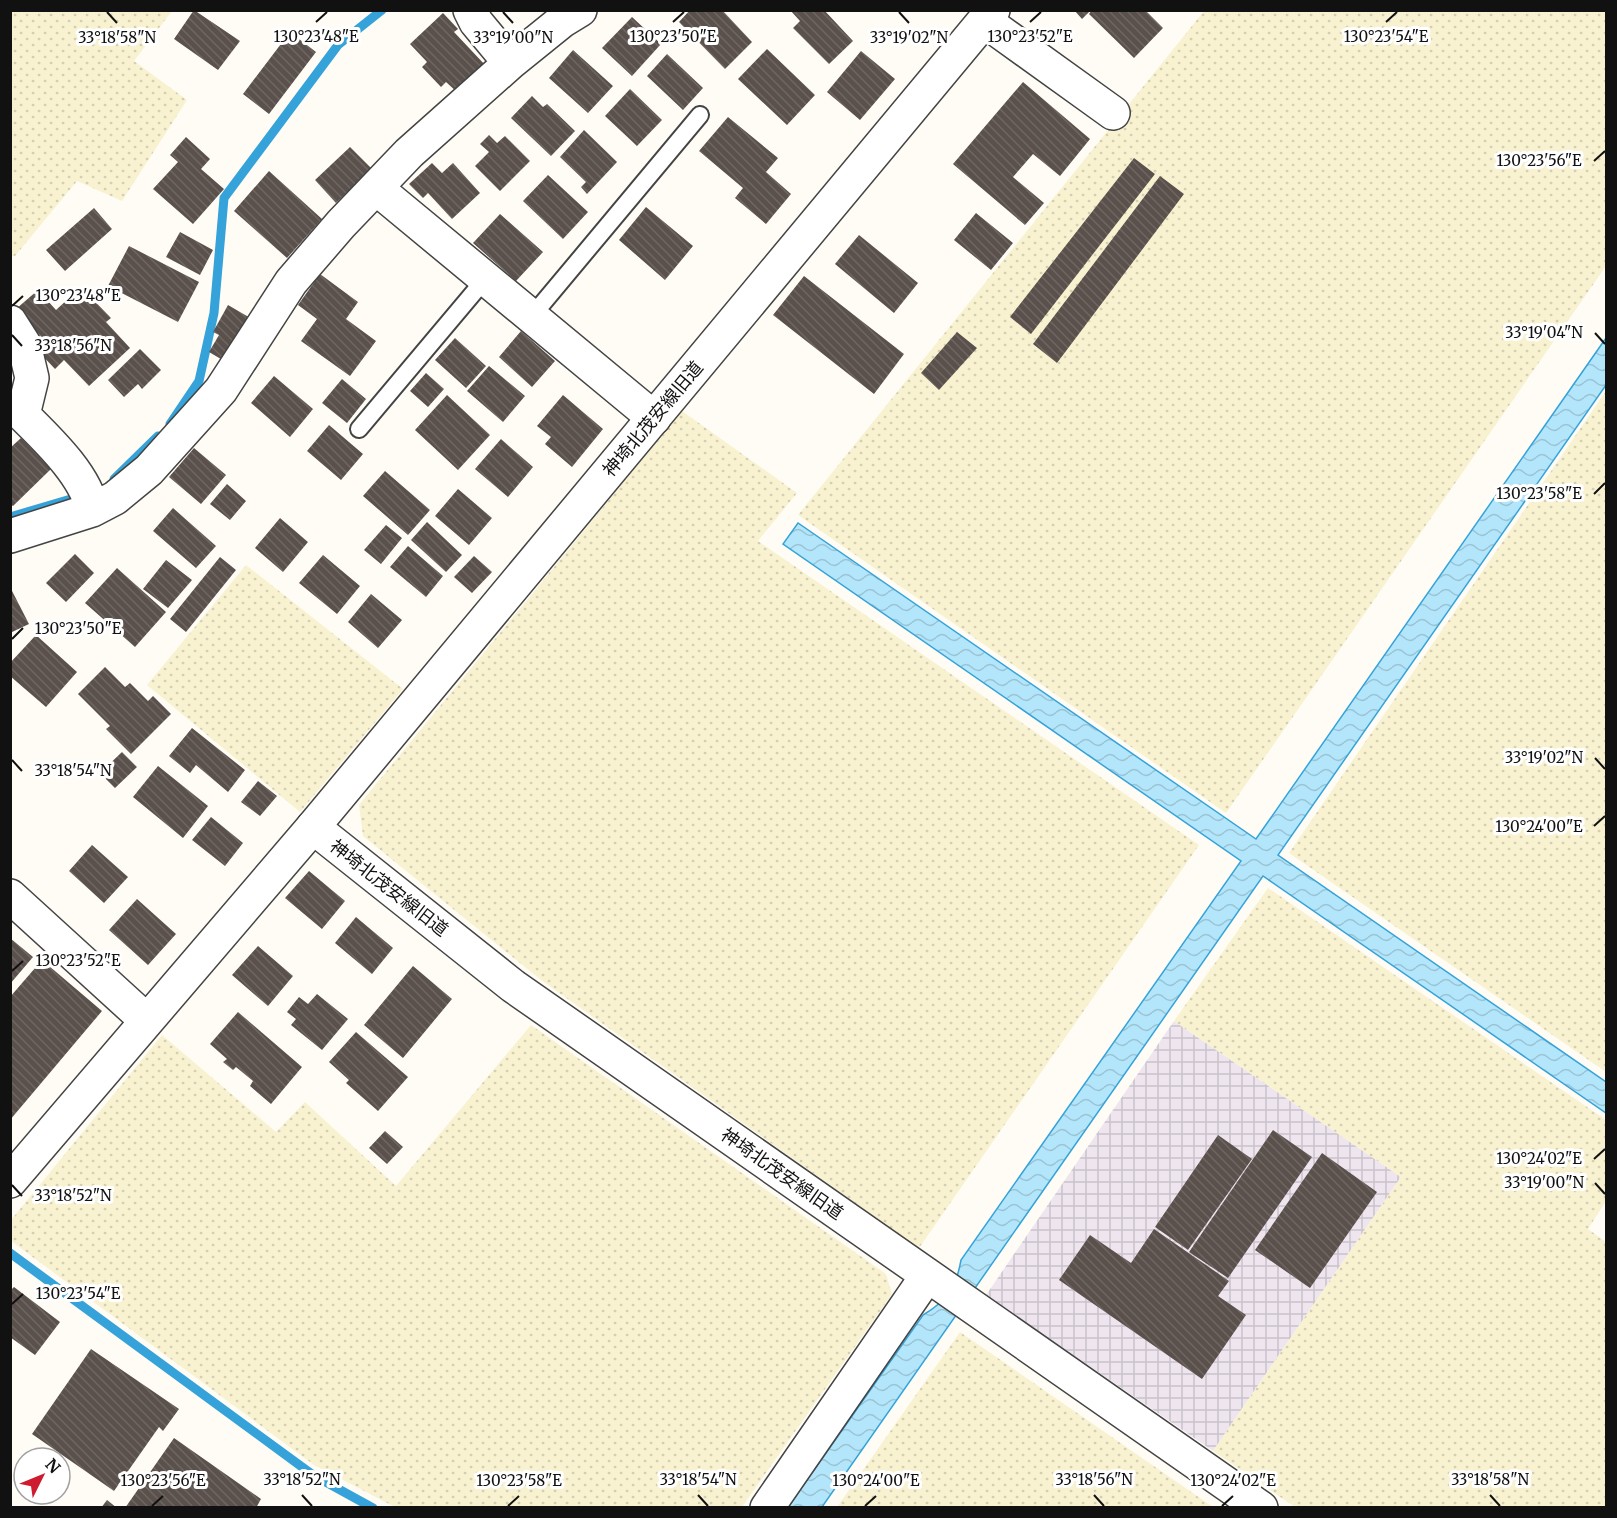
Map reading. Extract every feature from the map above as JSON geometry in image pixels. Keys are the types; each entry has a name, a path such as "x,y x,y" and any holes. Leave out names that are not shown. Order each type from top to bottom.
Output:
{"street":[{"path":"470,10 476,22 510,63"},
{"path":"10,536 89,499 116,498 149,470 221,390 291,282 341,224 410,153 510,63 562,21 580,10"},
{"path":"989,16 1113,113"},
{"name":"神埼北茂安線旧道","path":"10,1181 313,827 989,16"},
{"path":"376,188 654,418"},
{"path":"10,322 24,344 32,378 23,414 62,455 89,499"},
{"name":"神埼北茂安線旧道","path":"313,827 513,986 1261,1508"},
{"path":"10,896 146,1020"},
{"path":"767,1508 946,1290"}],"lane":[{"path":"532,316 700,115"},
{"path":"359,429 486,278"}],"shaded area":[{"path":"11,10 172,11 134,61 187,100 122,201 77,181 15,256 10,256"},
{"path":"1204,11 1606,11 1606,266 1226,813 798,515"},
{"path":"1606,391 1606,1072 1289,853"},
{"path":"682,411 797,493 758,541 1199,845 919,1248 541,980 363,836 359,805"},
{"path":"246,565 403,689 300,812 147,685"},
{"path":"1268,888 1606,1120 1606,1201 1588,1229 1606,1242 1606,1507 1295,1507 1213,1451 1401,1177 1174,1021"},
{"path":"1174,1021 1401,1177 1213,1451 986,1295"},
{"path":"531,1025 886,1274 892,1294 742,1507 395,1507 314,1465 11,1241 11,1220 162,1035 276,1132 305,1102 396,1186"},
{"path":"960,1332 1213,1507 837,1507"}],"water":[{"path":"1606,338 1606,385 1278,855 1606,1082 1606,1113 1263,876 822,1507 788,1507 923,1315 939,1304 950,1292 961,1260 1241,861 783,544 798,523 1256,839"}],"building":[{"path":"194,10 240,41 218,70 174,39"},
{"path":"690,10 722,10 752,42 725,69 679,22"},
{"path":"790,10 824,10 853,41 829,64 793,28 800,21"},
{"path":"1074,10 1091,10 1082,19"},
{"path":"1092,10 1145,10 1163,28 1134,58 1089,14"},
{"path":"443,13 458,29 454,32 486,66 458,93 446,82 441,87 422,67 427,62 410,44"},
{"path":"632,17 661,44 632,76 602,48"},
{"path":"290,32 316,52 269,114 243,94"},
{"path":"767,49 815,95 787,125 738,79"},
{"path":"573,50 613,86 588,113 549,78"},
{"path":"861,51 895,79 860,120 827,92"},
{"path":"667,54 703,88 683,110 647,76"},
{"path":"1023,82 1090,139 1060,176 1033,154 1013,177 1044,203 1025,225 953,164"},
{"path":"630,89 662,120 637,146 605,116"},
{"path":"532,96 543,107 547,104 575,131 551,156 511,118"},
{"path":"728,117 778,158 766,172 791,194 766,224 735,198 743,188 699,151"},
{"path":"584,130 617,162 587,194 581,187 586,182 560,157"},
{"path":"489,135 497,143 505,136 530,161 500,191 475,166 489,152 480,144"},
{"path":"186,137 210,159 201,169 224,189 193,224 153,189 178,162 170,155"},
{"path":"350,147 372,169 336,203 315,180"},
{"path":"1134,158 1155,174 1031,334 1010,317"},
{"path":"432,163 442,173 453,163 480,193 452,219 428,193 423,198 409,184"},
{"path":"269,171 322,219 287,258 234,211"},
{"path":"548,175 588,212 563,239 523,201"},
{"path":"1160,176 1184,194 1057,363 1033,344"},
{"path":"646,207 693,246 665,280 619,240"},
{"path":"94,208 112,229 65,271 46,250"},
{"path":"976,213 1013,243 991,270 954,240"},
{"path":"500,214 543,252 516,281 473,243"},
{"path":"180,232 213,250 200,275 166,257"},
{"path":"859,235 918,283 894,313 835,264"},
{"path":"129,246 199,282 178,322 108,286"},
{"path":"320,274 358,302 346,319 376,341 350,376 301,341 317,319 298,305"},
{"path":"804,276 904,354 874,394 773,315"},
{"path":"81,287 111,318 106,322 130,348 89,386 64,360 55,369 39,352 48,344 16,309 38,290 56,310"},
{"path":"228,305 252,319 226,362 209,352 219,335 213,332"},
{"path":"521,331 555,361 532,387 499,357"},
{"path":"957,332 977,348 939,390 921,373"},
{"path":"455,338 486,366 466,388 435,360"},
{"path":"140,349 161,370 142,389 138,384 124,397 108,380"},
{"path":"489,366 525,396 503,422 467,391"},
{"path":"426,373 444,389 428,407 410,391"},
{"path":"274,376 313,409 290,437 251,403"},
{"path":"342,379 366,399 347,423 322,403"},
{"path":"447,395 490,435 458,470 415,430"},
{"path":"563,395 603,429 572,467 545,444 551,437 537,426"},
{"path":"329,425 363,454 341,480 307,451"},
{"path":"21,438 51,469 13,506 10,504 10,448"},
{"path":"501,439 533,467 508,497 475,469"},
{"path":"194,448 226,475 201,504 169,477"},
{"path":"385,471 430,510 408,535 363,496"},
{"path":"227,484 246,501 230,520 210,504"},
{"path":"458,489 492,518 469,545 435,516"},
{"path":"173,508 216,546 196,568 153,531"},
{"path":"280,518 308,542 283,572 255,548"},
{"path":"427,522 462,555 446,572 411,540"},
{"path":"386,525 402,538 381,564 364,550"},
{"path":"408,546 443,576 426,597 390,567"},
{"path":"75,554 94,573 66,602 46,583"},
{"path":"323,555 360,586 337,614 299,583"},
{"path":"474,556 492,572 472,593 454,577"},
{"path":"220,557 236,570 186,632 170,619"},
{"path":"166,560 192,580 168,608 143,589"},
{"path":"117,568 166,612 135,647 85,603"},
{"path":"10,587 29,624 10,633"},
{"path":"371,594 402,620 378,648 348,622"},
{"path":"36,635 77,672 46,707 10,676 10,663"},
{"path":"105,667 125,687 130,683 148,701 153,696 171,714 131,754 106,729 110,726 78,694"},
{"path":"192,728 245,770 228,792 196,765 190,773 169,756"},
{"path":"122,752 137,767 115,788 100,773"},
{"path":"158,766 208,806 183,838 133,797"},
{"path":"258,781 277,796 260,816 241,802"},
{"path":"211,817 243,843 225,866 192,840"},
{"path":"92,845 128,877 104,903 69,871"},
{"path":"309,871 345,901 322,929 285,898"},
{"path":"137,899 176,934 148,965 109,930"},
{"path":"356,917 393,948 372,974 335,943"},
{"path":"10,938 33,957 10,984"},
{"path":"258,946 293,976 268,1006 232,975"},
{"path":"42,960 102,1011 10,1120 10,997"},
{"path":"413,966 452,999 403,1058 364,1025"},
{"path":"317,994 348,1019 322,1050 291,1025 296,1019 287,1012 299,997 308,1004"},
{"path":"238,1012 302,1067 271,1104 250,1086 253,1081 236,1067 233,1070 223,1062 227,1059 210,1044"},
{"path":"356,1032 408,1077 378,1111 346,1083 349,1080 329,1062"},
{"path":"1273,1130 1312,1157 1228,1278 1189,1252"},
{"path":"385,1131 403,1147 387,1164 369,1148"},
{"path":"1218,1135 1252,1159 1188,1250 1155,1227"},
{"path":"1322,1153 1377,1192 1310,1288 1255,1250"},
{"path":"1154,1229 1229,1281 1218,1296 1246,1315 1202,1379 1059,1280 1090,1235 1131,1263"},
{"path":"14,1287 60,1322 35,1355 10,1337 10,1291"},
{"path":"91,1349 179,1409 163,1431 159,1427 114,1491 72,1462 72,1446 49,1446 32,1434"},
{"path":"174,1438 261,1499 256,1508 125,1508"},
{"path":"107,1500 117,1508 101,1508"}],"waterway":[{"path":"170,424 199,381 214,313 224,198 338,45 382,10"},
{"path":"114,479 158,436"},
{"path":"10,517 81,496"},
{"path":"10,1253 313,1475 373,1508"}]}
